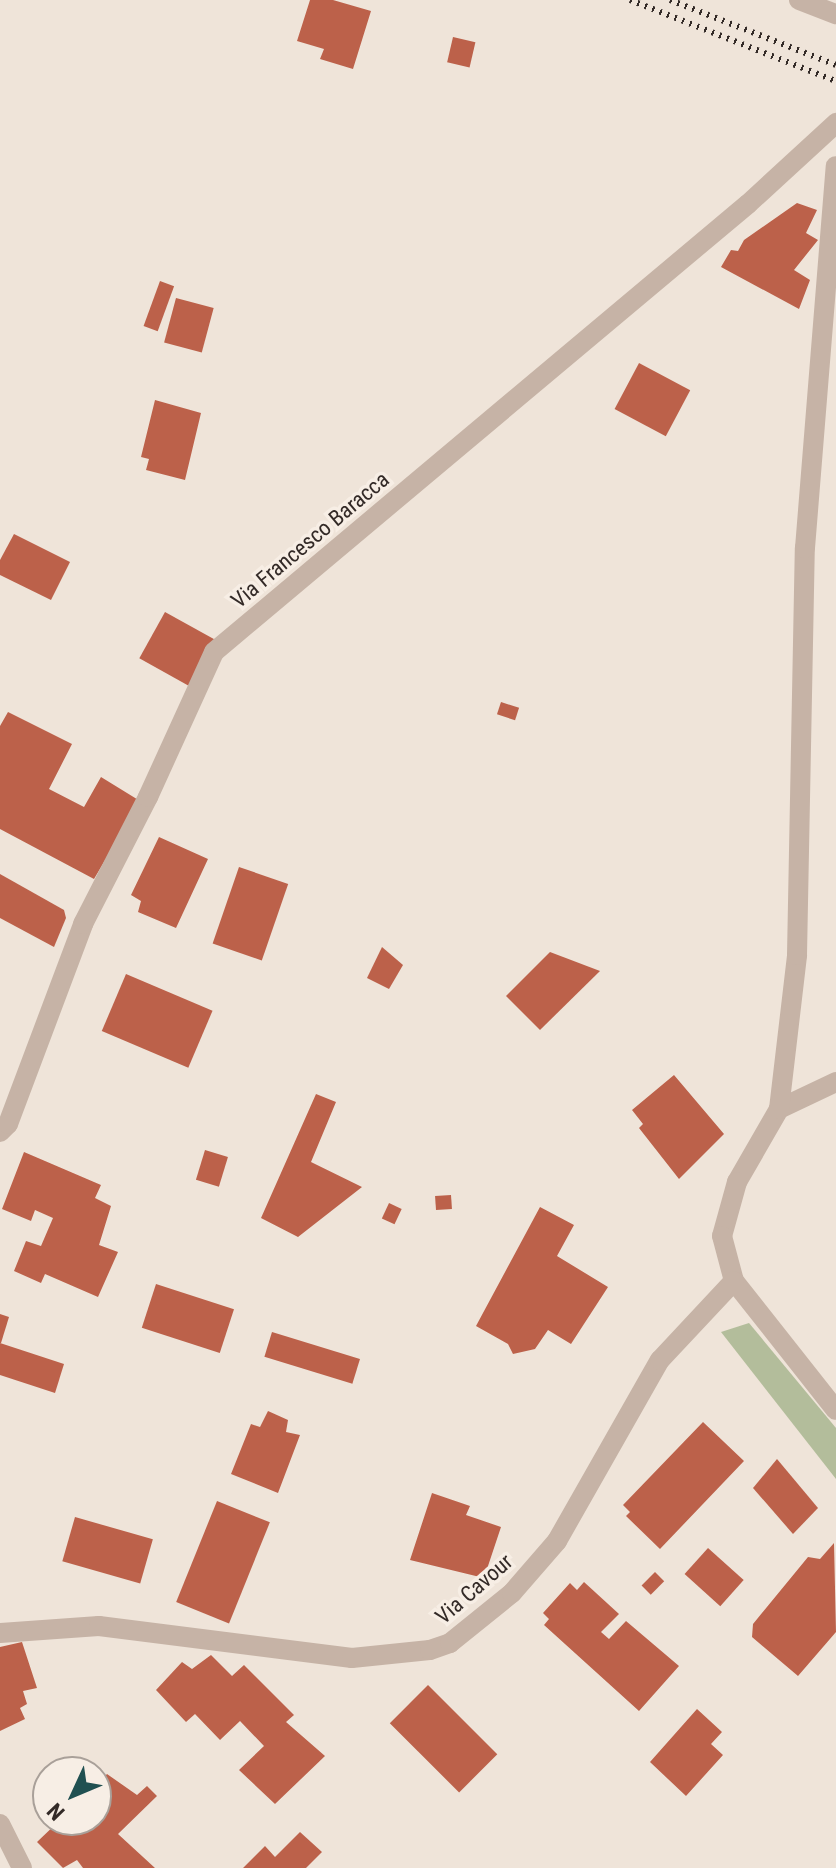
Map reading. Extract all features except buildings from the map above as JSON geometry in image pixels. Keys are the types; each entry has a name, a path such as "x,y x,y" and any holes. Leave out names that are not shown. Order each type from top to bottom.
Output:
{"street":[{"path":"799,0 836,14"},
{"name":"Via Francesco Baracca","path":"0,1132 8,1124 83,924 214,652 748,204 836,123"},
{"path":"836,166 805,548 797,955 779,1109 756,1142 725,1214 725,1258 734,1281 836,1410"},
{"path":"779,1109 836,1082"},
{"name":"Via Cavour","path":"0,1633 99,1626 352,1658 430,1650 450,1643 512,1593 557,1541 660,1360 734,1281"},
{"path":"0,1824 22,1868"}],"green space":[{"path":"749,1323 836,1428 836,1479 721,1332"}],"railway":[{"path":"630,0 836,81"},
{"path":"670,0 836,65"}]}
